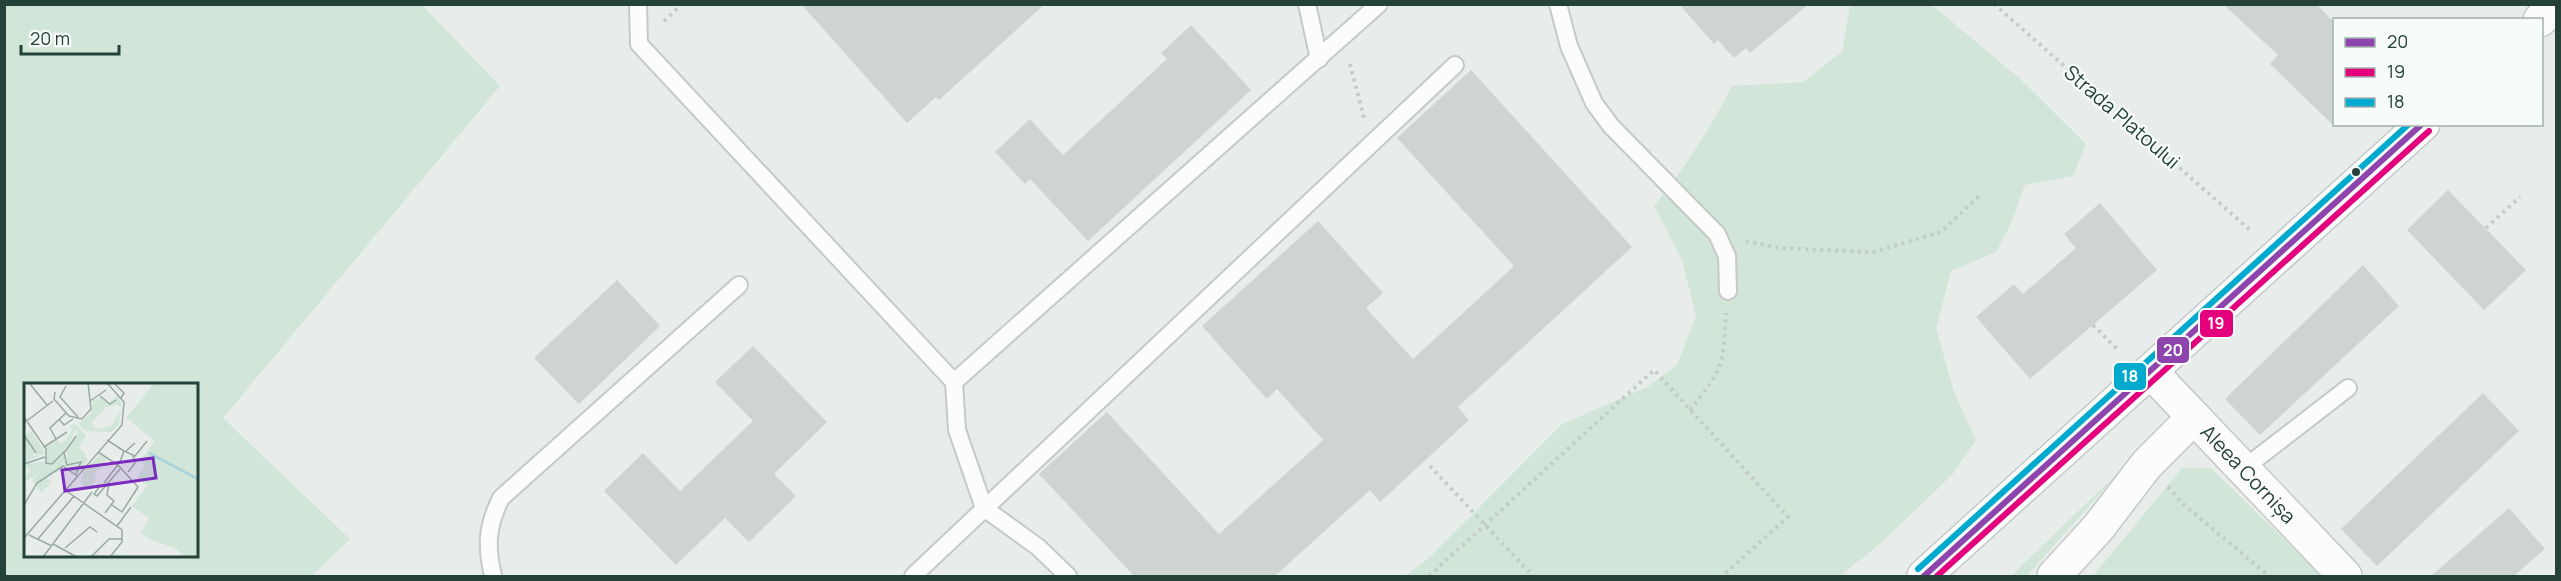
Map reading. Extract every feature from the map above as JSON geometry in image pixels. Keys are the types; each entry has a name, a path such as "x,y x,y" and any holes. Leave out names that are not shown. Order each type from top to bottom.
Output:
{"main road":[{"path":"1924,576 2421,126"},
{"name":"Aleea Cornișa","path":"2151,372 2345,576"},
{"path":"2054,576 2098,528 2147,464 2194,417"}],"lane":[{"path":"638,4 639,44 954,382 957,430 984,508 1038,547 1068,576"},
{"path":"1307,4 1319,59"},
{"path":"954,382 1379,4"},
{"path":"1558,4 1569,46 1594,104 1611,126 1717,234 1728,256 1728,291"},
{"path":"913,576 1455,65"},
{"path":"494,576 488,554 490,519 501,498 740,285"},
{"path":"2243,469 2348,388"}],"path":[{"name":"Strada Platoului","path":"1994,4 2250,230"},
{"path":"1343,37 1371,144"},
{"path":"1717,234 1779,248 1874,252 1941,232 1979,196"},
{"path":"2486,228 2520,197"},
{"path":"1690,410 1714,380 1724,359 1728,291"},
{"path":"2093,325 2117,348"},
{"path":"1429,576 1654,370 1788,517 1722,576"},
{"path":"1430,466 1533,576"},
{"path":"2183,504 2268,576"}],"green space":[{"path":"4,5 422,5 500,86 223,418 350,539 312,576 5,576"},
{"path":"1850,5 1932,5 2019,78 2086,144 2073,176 2025,185 2011,223 1996,252 1951,271 1936,328 1954,392 1976,440 1952,475 1883,541 1840,576 1405,576 1429,558 1562,424 1647,387 1677,365 1696,316 1682,260 1654,206 1696,148 1732,86 1803,82 1842,52"},
{"path":"2182,468 2211,468 2322,576 2093,576"},
{"path":"2122,469 2027,576 2011,576"}],"building":[{"path":"801,4 1045,4 939,100 936,97 907,123"},
{"path":"1679,4 1809,4 1750,53 1746,48 1734,58 1718,40 1714,44"},
{"path":"2223,4 2316,4 2333,21 2333,125 2270,64 2278,55"},
{"path":"1191,25 1251,90 1088,241 1030,179 1025,184 995,152 1030,119 1063,155 1167,59 1161,53"},
{"path":"1471,70 1632,247 1458,407 1469,420 1380,502 1370,490 1275,576 1134,576 1039,474 1107,412 1219,534 1323,440 1277,389 1267,399 1202,326 1318,221 1383,293 1366,308 1413,359 1514,266 1397,138"},
{"path":"2448,190 2526,270 2484,310 2407,230"},
{"path":"2100,203 2157,270 2030,379 1976,317 2014,284 2023,294 2076,248 2064,234"},
{"path":"2363,265 2399,306 2260,435 2225,399"},
{"path":"617,280 660,326 579,404 534,358"},
{"path":"753,346 827,422 774,474 796,496 749,542 725,518 676,565 604,491 643,453 680,491 753,421 715,382"},
{"path":"2483,393 2519,431 2377,566 2341,529"},
{"path":"2509,508 2545,549 2514,576 2431,576"}],"transit line":[{"name":"18","path":"1918,569 2407,126"},
{"name":"20","path":"1924,576 2420,126"},
{"name":"19","path":"1937,576 2429,131"}]}
